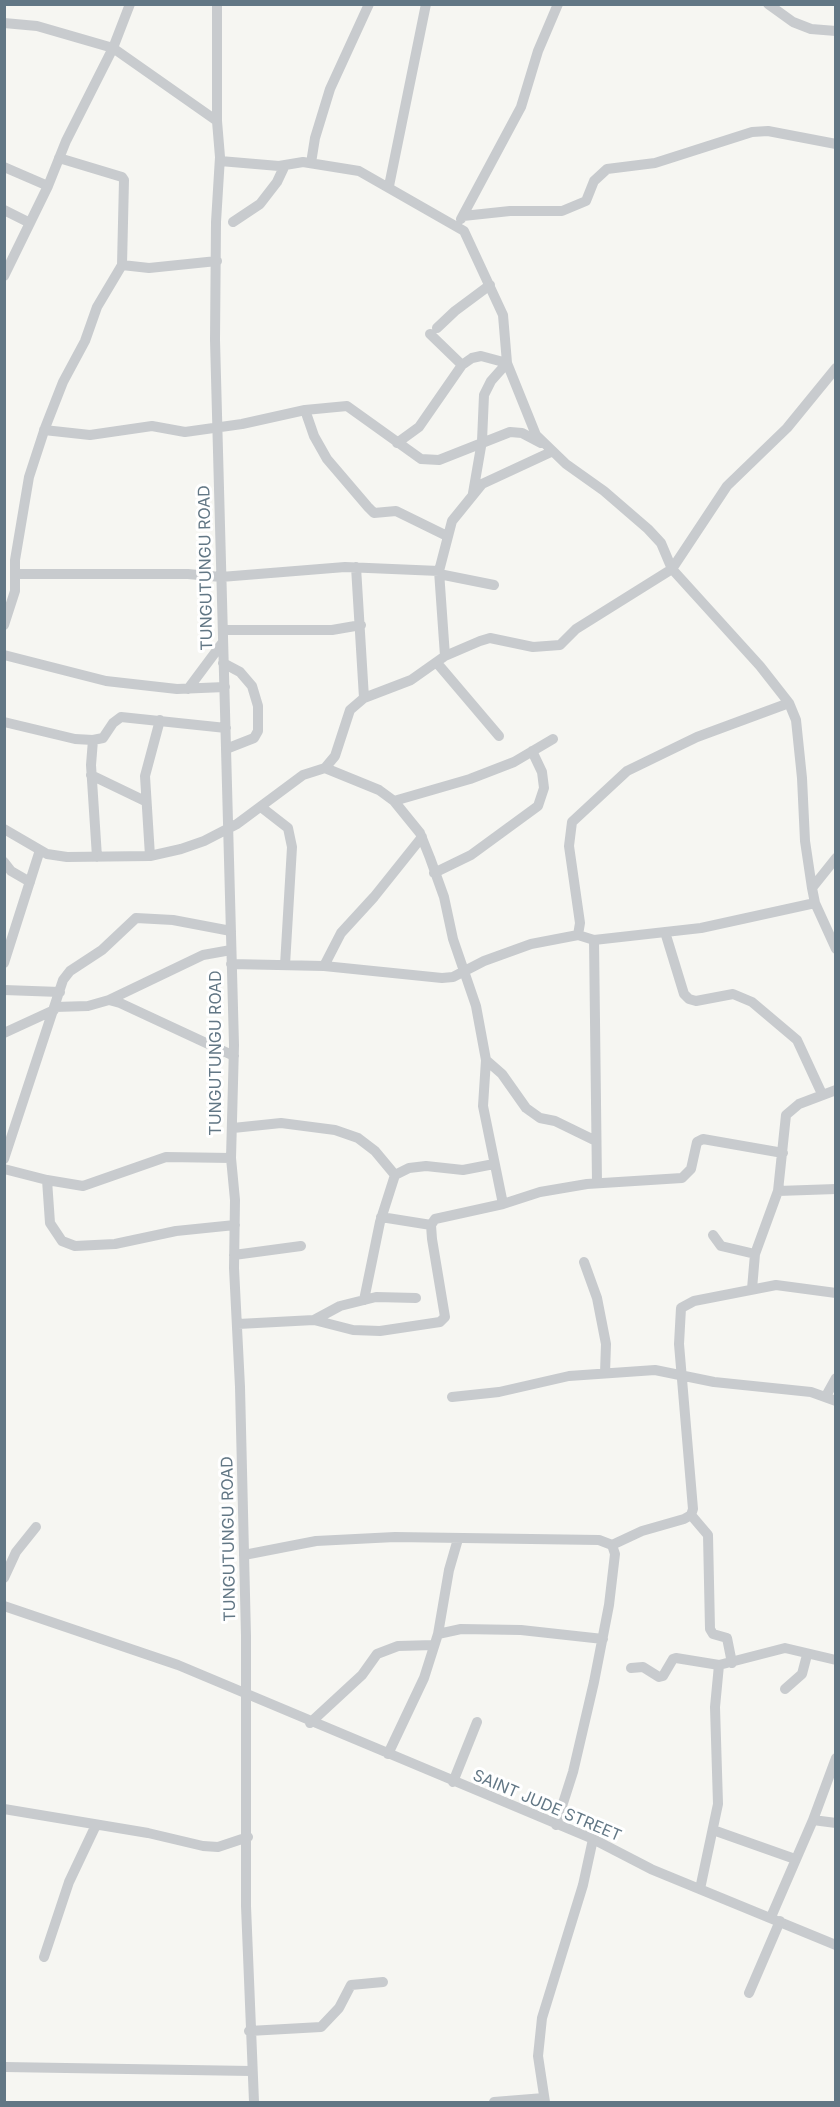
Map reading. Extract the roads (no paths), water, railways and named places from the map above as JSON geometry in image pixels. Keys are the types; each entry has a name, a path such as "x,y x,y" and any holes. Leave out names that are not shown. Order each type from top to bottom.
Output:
{"street":[{"path":"4,276 113,48 130,4"},
{"name":"TUNGUTUNGU ROAD","path":"217,4 217,121 220,161 216,222 215,340 220,427 221,577 234,1056 231,1158 238,1324 247,1695 246,1906 249,2031 254,2103"},
{"path":"311,163 315,138 330,89 369,4"},
{"path":"389,186 426,4"},
{"path":"460,220 521,107 538,51 558,4"},
{"path":"768,4 793,22 811,29 836,31"},
{"path":"4,23 37,26 113,48 217,121"},
{"path":"220,161 256,166 311,163 359,171 413,203 460,220 519,211 562,212 586,201 594,181 607,169 655,163 752,132 768,131 836,144"},
{"path":"6,620 15,591 15,574 29,477 44,430 63,382 85,341 97,307 122,265 124,180 122,177 59,158"},
{"path":"234,222 260,204 277,182 285,165"},
{"path":"4,167 48,186"},
{"path":"4,210 30,223"},
{"path":"460,220 470,238 502,315 507,363 542,443 648,529 661,543 672,569 760,666 789,703 796,720 805,841 812,888 815,903 836,949"},
{"path":"122,265 149,268 217,261"},
{"path":"462,365 434,331 455,311 490,285"},
{"path":"397,443 419,427 462,365 471,358 481,356 507,363"},
{"path":"473,494 482,441 484,395 490,381 507,363"},
{"path":"4,829 47,854 67,857 150,856 181,849 227,829 303,775 324,768 335,756 350,710 364,698 411,680 441,660 490,638 533,647 560,645 576,629 672,569 727,486 787,428 836,368"},
{"path":"44,430 90,435 137,427 163,427 185,432 305,410 347,406 421,459 433,461 463,452 482,441 516,432 542,443"},
{"path":"305,410 314,436 327,459 374,513 396,511 447,536"},
{"path":"500,736 441,660 439,573 452,521 473,494 492,477 551,452"},
{"path":"15,574 188,574 221,577 356,567 439,573 494,585"},
{"path":"356,567 364,698"},
{"path":"223,630 332,630 361,626"},
{"path":"188,689 223,642"},
{"path":"4,655 106,681 188,689 225,687"},
{"path":"224,663 240,672 252,686 258,706 258,730 254,738 226,749"},
{"path":"578,935 580,923 569,846 572,822 627,771 697,737 789,703"},
{"path":"4,722 75,739 93,740 104,738 113,723 121,717 226,728"},
{"path":"150,856 145,776 160,720"},
{"path":"394,801 470,779 513,762 553,739"},
{"path":"93,740 91,775 97,856"},
{"path":"434,873 471,855 538,806 544,788 542,772 532,751"},
{"path":"324,768 379,790 394,801 422,837 444,897 453,939 466,971 486,1059 483,1106 503,1204"},
{"path":"91,775 145,801"},
{"path":"261,807 288,828 292,847 285,965"},
{"path":"324,966 341,933 374,897 422,837"},
{"path":"4,963 40,850"},
{"path":"812,888 836,858"},
{"path":"4,862 11,871 30,882"},
{"path":"231,964 324,966 442,978 466,971 531,944 578,935 594,940 733,923 815,903"},
{"path":"4,1159 60,992 70,971 102,950 136,918 173,920 231,931"},
{"path":"666,932 681,984 689,999 733,994 752,1002 796,1040 822,1094"},
{"path":"594,940 594,1140 597,1183"},
{"path":"4,1033 55,1008 88,1006 109,1000 203,955 231,950"},
{"path":"4,990 60,992"},
{"path":"109,1000 160,1020 234,1056"},
{"path":"486,1059 501,1074 526,1108 540,1118 555,1121 594,1140"},
{"path":"752,1289 755,1254 778,1191 786,1115 791,1108 836,1090"},
{"path":"232,1128 296,1123 335,1130 358,1138 375,1151 395,1175"},
{"path":"238,1324 314,1320 353,1330 380,1331 440,1322 445,1317 430,1225 435,1219 503,1204 540,1192 597,1183 682,1178 688,1174 697,1142 703,1139 783,1153"},
{"path":"4,1169 82,1186 139,1164 176,1155 231,1158"},
{"path":"364,1300 381,1217 395,1175 409,1168 426,1166 463,1170 494,1164"},
{"path":"47,1180 50,1224 62,1241 75,1246 115,1244 176,1231 235,1225"},
{"path":"778,1191 836,1189"},
{"path":"381,1217 430,1225"},
{"path":"713,1235 721,1246 755,1254"},
{"path":"234,1255 301,1246"},
{"path":"584,1262 597,1298 606,1344 605,1373"},
{"path":"732,1663 727,1638 713,1634 710,1629 708,1535 691,1515 693,1484 678,1326 681,1308 694,1301 752,1289 790,1285 836,1293"},
{"path":"314,1320 340,1306 364,1300 416,1298"},
{"path":"452,1397 499,1392 569,1376 655,1370 714,1382 811,1392 831,1398 836,1378"},
{"path":"244,1555 342,1539 394,1537 599,1540 612,1545 642,1531 691,1515"},
{"path":"4,1578 16,1552 36,1527"},
{"path":"388,1754 424,1678 438,1634 449,1570 458,1539"},
{"path":"556,1825 573,1772 603,1639 614,1563 612,1545"},
{"name":"SAINT JUDE STREET","path":"4,1606 178,1665 593,1839 651,1869 836,1945"},
{"path":"438,1634 461,1629 511,1630 603,1639"},
{"path":"310,1722 362,1676 377,1654 398,1646 434,1645"},
{"path":"630,1668 643,1667 659,1677 665,1674 673,1659 676,1658 719,1665 785,1648 836,1660"},
{"path":"784,1689 802,1674 807,1655"},
{"path":"699,1889 718,1804 716,1707 719,1665"},
{"path":"453,1782 477,1722"},
{"path":"750,1993 795,1859 813,1820 836,1758"},
{"path":"4,1809 148,1833 203,1846 218,1847 248,1837"},
{"path":"813,1820 836,1823"},
{"path":"44,1957 69,1882 96,1824"},
{"path":"713,1830 795,1859"},
{"path":"494,2103 545,2100 538,2056 542,2018 583,1885 593,1839"},
{"path":"249,2031 321,2027 339,2008 351,1985 383,1982"},
{"path":"4,2067 135,2071 251,2071"}]}
